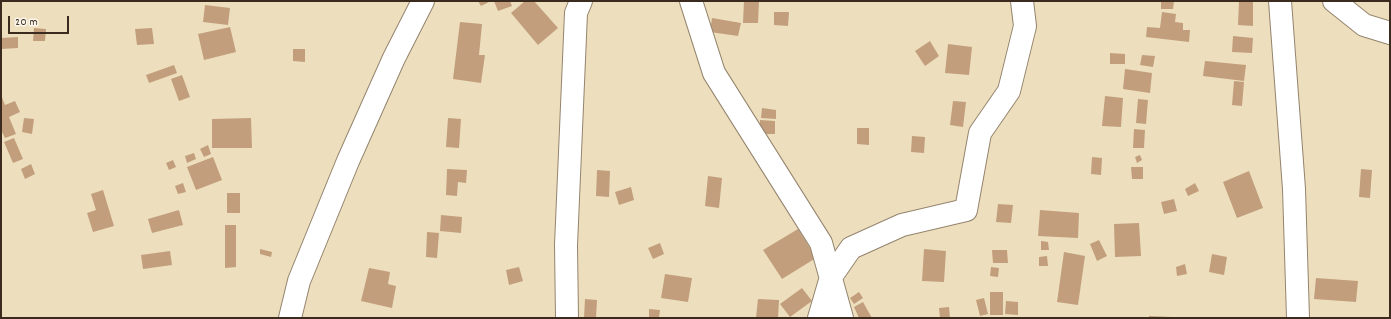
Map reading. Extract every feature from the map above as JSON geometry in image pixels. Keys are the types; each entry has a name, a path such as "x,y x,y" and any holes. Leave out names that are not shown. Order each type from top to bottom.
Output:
{"street":[{"path":"290,318 299,281 348,161 394,58 423,1"},
{"path":"567,318 566,245 576,13 581,1"},
{"path":"692,1 714,73 821,243 842,318"},
{"path":"819,318 830,277 851,248 902,225 966,210 980,133 1010,91 1025,26 1022,1"},
{"path":"1280,1 1294,189 1298,318"},
{"path":"1334,1 1364,25 1390,32"}],"building":[{"path":"478,1 491,1 481,6"},
{"path":"494,1 510,1 512,6 498,11"},
{"path":"525,1 534,1 558,28 538,45 511,13"},
{"path":"744,1 759,1 758,23 743,23"},
{"path":"1161,1 1174,1 1173,9 1161,9"},
{"path":"1239,1 1253,1 1253,26 1238,25"},
{"path":"205,5 230,8 228,25 203,22"},
{"path":"774,12 789,12 788,26 774,25"},
{"path":"1162,12 1176,14 1175,22 1183,23 1183,30 1190,30 1189,42 1146,37 1147,27 1160,28"},
{"path":"712,18 741,23 738,36 710,32"},
{"path":"460,22 482,24 479,55 485,55 481,83 453,79"},
{"path":"230,27 236,52 204,60 198,34"},
{"path":"34,28 46,29 45,41 33,41"},
{"path":"152,28 154,44 137,45 135,29"},
{"path":"1233,36 1253,38 1252,53 1232,52"},
{"path":"18,37 18,48 1,49 1,38"},
{"path":"930,41 939,56 925,66 915,51"},
{"path":"948,44 972,47 969,75 945,73"},
{"path":"293,49 305,49 305,62 293,61"},
{"path":"1110,53 1125,54 1125,64 1110,64"},
{"path":"1142,55 1155,56 1153,67 1140,65"},
{"path":"1205,61 1246,65 1244,81 1203,76"},
{"path":"174,65 177,73 149,83 146,75"},
{"path":"1125,69 1152,73 1150,93 1123,89"},
{"path":"182,75 190,97 179,101 171,79"},
{"path":"1234,81 1244,82 1242,106 1232,105"},
{"path":"1,95 5,105 15,101 20,112 9,117 16,134 5,138 1,130"},
{"path":"1105,96 1123,98 1121,127 1102,126"},
{"path":"1138,99 1148,100 1146,124 1136,123"},
{"path":"953,101 966,102 963,127 950,125"},
{"path":"762,108 776,110 776,119 761,118"},
{"path":"24,118 34,119 32,134 22,132"},
{"path":"251,118 252,148 212,148 212,119"},
{"path":"448,118 461,119 459,148 446,147"},
{"path":"760,120 775,121 775,134 760,134"},
{"path":"857,128 869,128 869,145 857,144"},
{"path":"1134,129 1145,130 1144,148 1133,148"},
{"path":"912,136 925,137 924,153 911,152"},
{"path":"14,138 23,159 13,163 4,142"},
{"path":"208,145 211,154 204,157 200,149"},
{"path":"194,153 196,159 187,163 185,156"},
{"path":"1140,155 1142,160 1137,163 1135,157"},
{"path":"213,157 222,180 196,190 187,167"},
{"path":"1092,157 1102,158 1101,175 1091,174"},
{"path":"173,160 176,167 169,170 166,163"},
{"path":"31,164 35,174 25,179 21,169"},
{"path":"1131,167 1143,167 1143,179 1132,179"},
{"path":"447,169 467,170 466,183 458,182 457,196 446,195"},
{"path":"1361,169 1372,170 1370,198 1359,197"},
{"path":"597,170 610,171 609,197 596,196"},
{"path":"1249,171 1263,208 1237,218 1223,182"},
{"path":"708,176 722,178 719,208 705,206"},
{"path":"183,183 186,192 178,194 175,186"},
{"path":"1195,183 1199,191 1188,196 1185,189"},
{"path":"631,187 634,200 619,205 615,192"},
{"path":"103,190 114,226 93,232 87,213 96,210 91,194"},
{"path":"227,193 240,193 240,213 227,213"},
{"path":"1174,199 1177,211 1164,214 1161,202"},
{"path":"998,204 1013,205 1011,223 996,222"},
{"path":"179,210 183,225 152,233 148,219"},
{"path":"1040,210 1079,213 1078,238 1038,236"},
{"path":"441,215 462,217 461,233 440,231"},
{"path":"1139,223 1141,256 1115,257 1114,224"},
{"path":"225,225 236,225 236,267 225,268"},
{"path":"798,229 816,258 782,279 763,250"},
{"path":"427,232 439,233 437,258 426,257"},
{"path":"1099,240 1107,256 1097,261 1090,244"},
{"path":"1041,241 1048,242 1049,250 1041,250"},
{"path":"660,243 664,254 653,259 648,248"},
{"path":"260,249 272,252 271,257 260,254"},
{"path":"924,249 946,251 944,282 922,281"},
{"path":"992,250 1007,250 1008,263 993,263"},
{"path":"170,251 172,265 143,269 141,255"},
{"path":"1064,252 1085,256 1078,305 1057,302"},
{"path":"1212,254 1227,257 1224,275 1209,272"},
{"path":"1047,256 1048,266 1039,266 1039,257"},
{"path":"1185,264 1187,274 1177,276 1176,267"},
{"path":"519,267 523,281 509,285 506,270"},
{"path":"991,267 999,268 998,277 990,276"},
{"path":"369,268 390,272 388,284 396,286 392,308 361,301"},
{"path":"665,274 692,278 688,302 661,298"},
{"path":"1316,278 1358,281 1356,302 1314,299"},
{"path":"802,288 812,301 790,317 780,304"},
{"path":"859,292 863,298 854,304 850,298"},
{"path":"990,292 1003,292 1003,315 990,315"},
{"path":"984,298 988,314 980,316 976,300"},
{"path":"585,299 597,300 596,318 584,318"},
{"path":"758,299 779,300 778,318 756,318"},
{"path":"1006,301 1018,302 1018,315 1005,314"},
{"path":"863,302 872,318 859,318 854,307"},
{"path":"949,307 950,318 940,318 939,308"},
{"path":"649,309 660,310 659,318 649,318"},
{"path":"1149,316 1172,317 1172,318 1149,318"}]}
